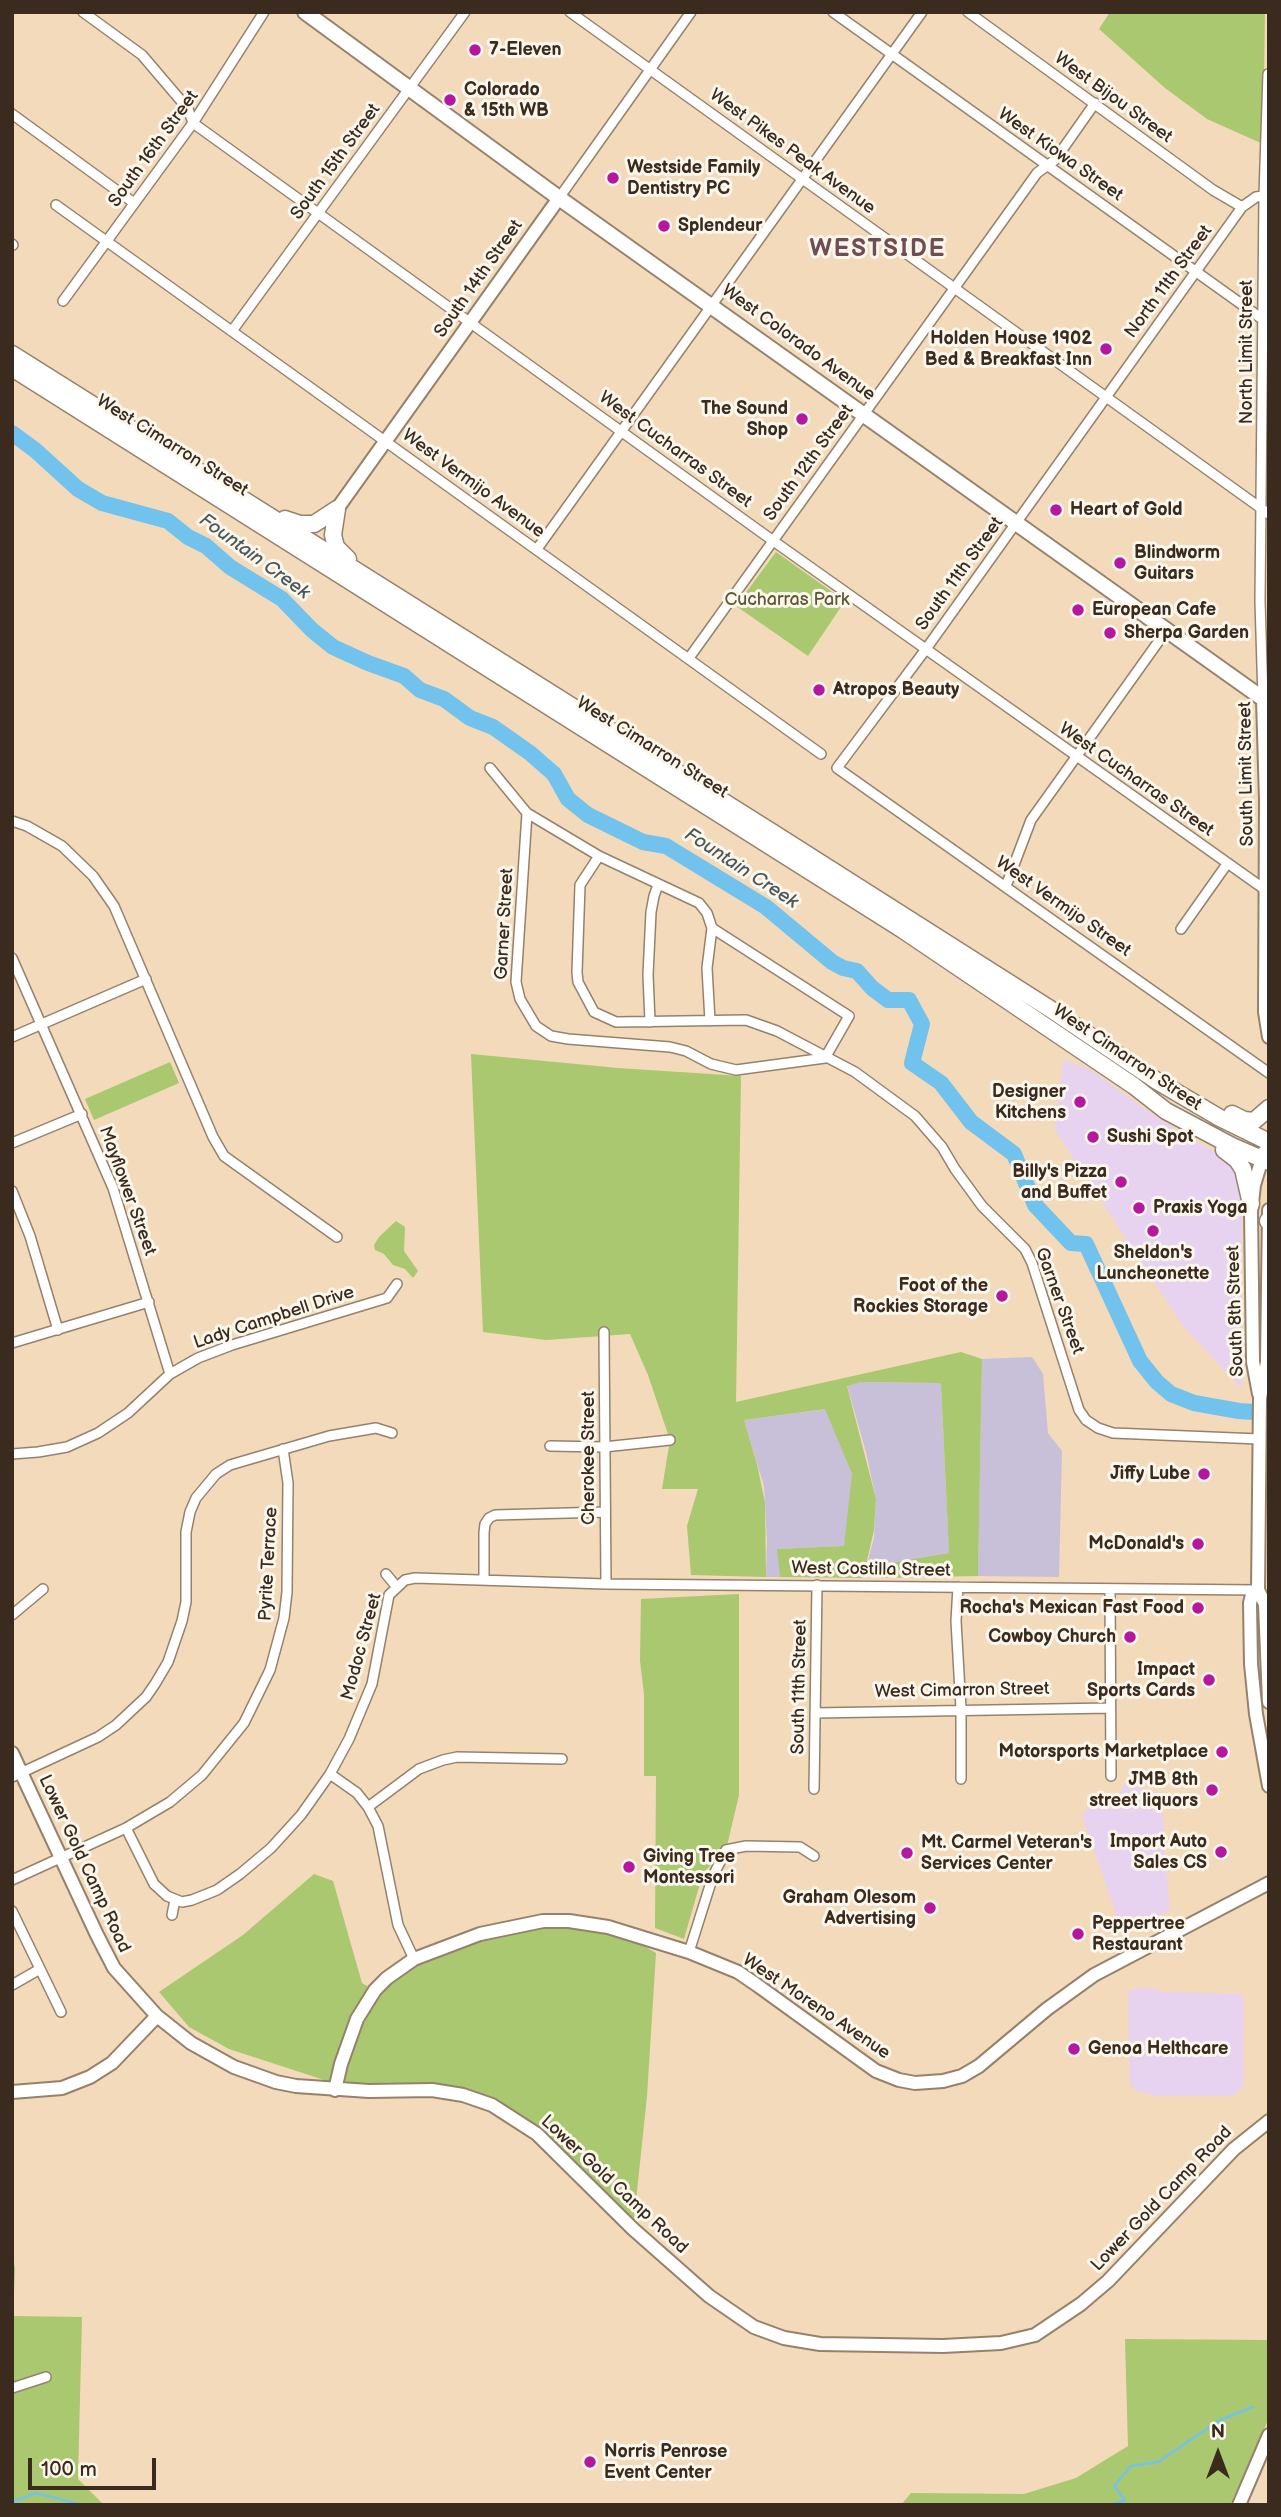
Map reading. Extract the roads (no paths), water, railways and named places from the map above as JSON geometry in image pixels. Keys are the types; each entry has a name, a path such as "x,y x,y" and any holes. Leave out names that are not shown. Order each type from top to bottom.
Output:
{"highway":[{"name":"West Cimarron Street","path":"12,354 1032,997 1157,1081 1267,1148"},
{"name":"West Cimarron Street","path":"12,368 903,930 1174,1116 1267,1148"},
{"path":"236,494 279,517 300,524 314,524 337,509"},
{"path":"337,509 332,529 336,547 349,561 386,589"},
{"path":"1157,1081 1187,1092 1244,1120 1258,1119 1269,1108"},
{"path":"1134,1087 1267,1148"},
{"path":"1174,1116 1179,1125 1237,1160 1245,1173 1251,1204"}],"main road":[{"name":"West Colorado Avenue","path":"305,12 559,198 1266,701"}],"street":[{"name":"West Cucharras Street","path":"83,12 142,55 188,109 194,123 469,324 621,430 1076,758 1267,891"},
{"name":"South 16th Street","path":"64,301 194,123 264,12"},
{"name":"South 15th Street","path":"232,331 465,12"},
{"name":"West Pikes Peak Avenue","path":"570,12 1265,512"},
{"name":"South 14th Street","path":"337,509 691,12"},
{"name":"West Kiowa Street","path":"833,12 1266,321"},
{"path":"537,549 922,12"},
{"name":"West Bijou Street","path":"968,12 1203,183 1242,207"},
{"name":"North Limit Street","path":"1265,512 1268,74"},
{"name":"South 12th Street","path":"689,658 1037,173 1055,160 1095,103"},
{"path":"12,114 134,203"},
{"name":"North 11th Street","path":"1106,397 1242,207 1251,199 1266,195"},
{"name":"West Vermijo Avenue","path":"57,205 821,754"},
{"name":"South 11th Street","path":"837,768 926,649 1106,397"},
{"name":"South Limit Street","path":"1265,512 1260,601 1266,701 1265,1012 1269,1037"},
{"path":"1006,886 1031,820 1166,631"},
{"path":"490,768 527,813 599,856 699,903 707,913 712,929 707,968 710,1021"},
{"name":"West Vermijo Street","path":"837,768 1269,1073"},
{"name":"Garner Street","path":"527,813 516,982 520,999 536,1027 551,1036 568,1039 670,1047 686,1051 711,1064 736,1070 825,1058 855,1072 915,1116 942,1147 982,1206 1025,1249 1032,1263 1079,1410 1086,1420 1098,1428 1114,1433 1259,1432"},
{"path":"12,821 27,826 62,846 93,876 114,906 213,1137 225,1156 337,1237"},
{"path":"599,856 580,885 578,982 594,1012 616,1022 746,1020 777,1031 825,1058 849,1016 712,929"},
{"path":"1181,929 1227,864"},
{"path":"650,1022 648,975 651,912 658,885"},
{"name":"Mayflower Street","path":"12,958 113,1188 170,1374"},
{"path":"12,1037 146,979"},
{"path":"12,1143 82,1114"},
{"name":"South 8th Street","path":"1267,1148 1254,1185 1251,1204 1254,1373 1260,1398 1258,1590 1265,1604 1269,1702"},
{"path":"12,1191 30,1236 58,1330"},
{"name":"South 8th Street","path":"1260,1398 1267,1375 1269,1210"},
{"name":"Lady Campbell Drive","path":"12,1454 67,1447 98,1433 128,1413 170,1374 198,1358 232,1345 387,1298 397,1284"},
{"path":"12,1343 149,1301"},
{"path":"1253,1318 1268,1319"},
{"name":"Cherokee Street","path":"604,1332 606,1584"},
{"path":"17,1775 98,1737 116,1725 146,1697 168,1662 182,1621 186,1602 186,1532 190,1512 196,1498 216,1474 230,1465 328,1436 376,1427 392,1433"},
{"path":"551,1446 604,1447 670,1440"},
{"name":"Pyrite Terrace","path":"12,1880 126,1828 170,1802 217,1759 244,1723 270,1670 284,1618 287,1592 288,1483 283,1449"},
{"path":"484,1579 484,1533 489,1518 495,1515 605,1512"},
{"path":"386,1574 396,1586"},
{"name":"Modoc Street","path":"175,1900 192,1900 217,1890 240,1874 271,1848 301,1815 330,1774 357,1724 372,1684 382,1644 387,1603 396,1586 415,1578 484,1579"},
{"name":"West Costilla Street","path":"484,1579 606,1584 1258,1590"},
{"name":"South 11th Street","path":"814,1789 817,1585"},
{"path":"958,1587 956,1621 961,1709 961,1779"},
{"path":"12,1615 43,1589"},
{"path":"1110,1589 1111,1776"},
{"name":"South 8th Street","path":"1258,1590 1252,1595 1250,1602 1251,1664 1258,1726 1269,1786"},
{"name":"West Cimarron Street","path":"815,1713 1110,1708"},
{"name":"Lower Gold Camp Road","path":"12,1753 17,1775 114,1968 157,2016 191,2043 234,2067 276,2082 335,2090 432,2090 463,2095 492,2105 537,2134 652,2246 709,2296 740,2318 784,2338 849,2345 943,2346 1001,2343 1035,2335 1081,2304 1108,2281 1225,2158 1269,2121"},
{"path":"368,1807 419,1769 443,1760 457,1757 562,1759"},
{"path":"330,1774 357,1793 368,1807 381,1838 398,1926 414,1959"},
{"path":"126,1828 154,1884 175,1900 172,1915"},
{"path":"689,1952 712,1878 726,1850 746,1846 800,1847 814,1856"},
{"name":"West Moreno Avenue","path":"335,2090 348,2041 365,2004 387,1978 414,1959 480,1934 543,1921 580,1922 608,1927 689,1952 738,1972 876,2071 899,2080 930,2083 953,2079 970,2072 1047,2009 1090,1978 1269,1883"},
{"path":"12,1911 61,2012"},
{"path":"12,1985 40,1969"},
{"path":"12,2092 62,2088 90,2077 112,2063 157,2016"},
{"path":"12,2388 46,2377"},
{"path":"1238,2505 1267,2441"}],"waterway":[{"name":"Fountain Creek","path":"12,433 78,489 102,503 168,521 188,537 206,546 230,567 282,599 333,647 404,676 420,690 444,699 470,718 493,727 554,774 568,799 588,815 643,842 666,846 766,907 832,962 857,971 872,988 888,1000 909,1000 922,1024 912,1063 941,1083 971,1122 1014,1154 1035,1205 1071,1243 1086,1244 1140,1361 1157,1382 1171,1394 1194,1403 1269,1413"},
{"path":"1111,2505 1125,2500 1114,2486 1131,2466 1158,2462 1220,2420 1253,2407"},
{"path":"12,2502 36,2493 83,2505"}],"place":[{"name":"7-Eleven","path":"475,50"},
{"name":"Colorado & 15th WB","path":"450,100"},
{"name":"Westside Family Dentistry PC","path":"613,178"},
{"name":"Splendeur","path":"664,226"},
{"name":"Holden House 1902 Bed & Breakfast Inn","path":"1106,349"},
{"name":"The Sound Shop","path":"802,419"},
{"name":"Heart of Gold","path":"1056,510"},
{"name":"Blindworm Guitars","path":"1120,563"},
{"name":"European Cafe","path":"1078,610"},
{"name":"Sherpa Garden","path":"1110,633"},
{"name":"Atropos Beauty","path":"819,690"},
{"name":"Designer Kitchens","path":"1080,1102"},
{"name":"Sushi Spot","path":"1093,1137"},
{"name":"Billy's Pizza and Buffet","path":"1121,1182"},
{"name":"Praxis Yoga","path":"1139,1208"},
{"name":"Sheldon's Luncheonette","path":"1153,1231"},
{"name":"Foot of the Rockies Storage","path":"1002,1296"},
{"name":"Jiffy Lube","path":"1204,1474"},
{"name":"McDonald's","path":"1198,1544"},
{"name":"Rocha's Mexican Fast Food","path":"1198,1608"},
{"name":"Cowboy Church","path":"1130,1637"},
{"name":"Impact Sports Cards","path":"1209,1680"},
{"name":"Motorsports Marketplace","path":"1222,1752"},
{"name":"JMB 8th street liquors","path":"1212,1790"},
{"name":"Import Auto Sales CS","path":"1221,1852"},
{"name":"Mt. Carmel Veteran's Services Center","path":"907,1853"},
{"name":"Giving Tree Montessori","path":"629,1867"},
{"name":"Graham Olesom Advertising","path":"930,1908"},
{"name":"Peppertree Restaurant","path":"1078,1934"},
{"name":"Genoa Helthcare","path":"1074,2049"},
{"name":"Norris Penrose Event Center","path":"590,2462"}],"district":[{"name":"WESTSIDE","path":"878,250"}],"park label":[{"name":"Cucharras Park","path":"787,600"}]}
